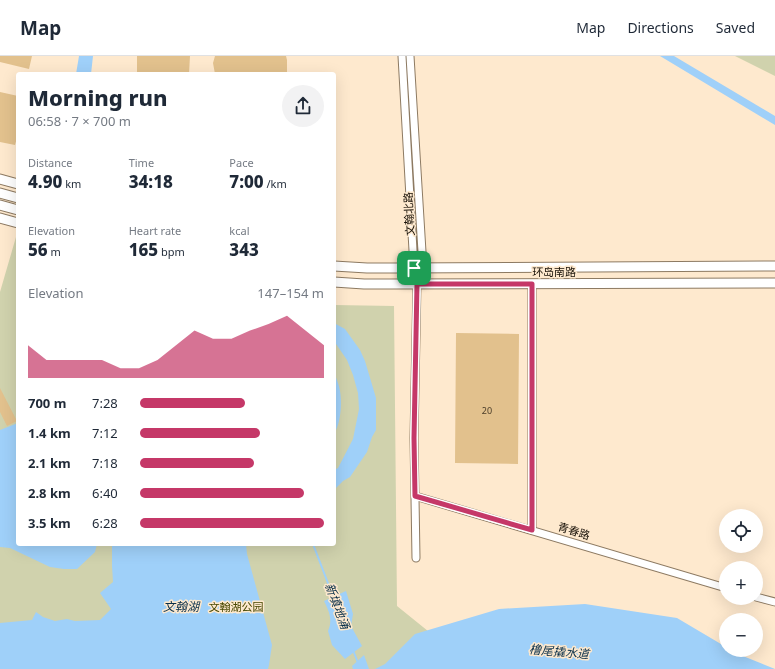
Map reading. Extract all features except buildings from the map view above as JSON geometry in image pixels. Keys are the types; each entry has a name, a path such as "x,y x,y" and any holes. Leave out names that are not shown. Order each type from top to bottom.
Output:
{"main road":[{"path":"0,179 16,183"},
{"path":"0,193 16,197"},
{"path":"0,205 16,209"},
{"path":"0,218 16,222"},
{"name":"环岛南路","path":"336,266 418,268 775,266"},
{"name":"环岛南路","path":"336,282 364,284 775,283"}],"street":[{"name":"文翰北路","path":"402,56 418,268"},
{"name":"文翰北路","path":"410,56 418,268 414,438 416,558"},
{"path":"532,284 532,530"},
{"name":"青春路","path":"415,496 719,586"},
{"path":"763,599 775,602"}],"green space":[{"path":"735,56 775,56 775,76"},
{"name":"文翰湖公园","path":"16,237 16,546 336,546 336,305 394,306 397,606 475,669 0,669 0,292"}],"water":[{"path":"79,56 93,56 91,72 76,72"},
{"path":"660,56 674,56 775,116 775,125"},
{"path":"336,324 345,329 360,350 365,361 376,398 376,430 367,452 350,477 336,488 336,469 338,468 353,439 359,409 358,393 347,360 336,344"},
{"path":"336,377 340,388 340,419 336,429"},
{"path":"16,424 16,546 96,546 95,552 77,569 50,567 10,548 0,547 0,430"},
{"name":"文翰湖","path":"112,546 246,546 247,554 272,645 268,669 0,669 0,623 32,620 36,612 43,617 55,621 67,619 75,621 100,620 111,609 100,593 113,582"},
{"path":"346,591 353,614 351,626 362,646 345,659 332,645 328,631 330,616 324,601"},
{"name":"橹尾撬水道","path":"585,604 677,618 719,643 719,657 745,657 775,669 375,669 385,664 415,634 499,609"},
{"path":"364,655 369,669 353,669 352,666"}],"waterway":[{"name":"新填地涌","path":"314,546 334,599"},
{"name":"新填地涌","path":"353,650 358,663"}],"route":[{"path":"414,268 417,284 414,438 415,496 532,530 532,284 417,284 423,268 414,268"}]}
